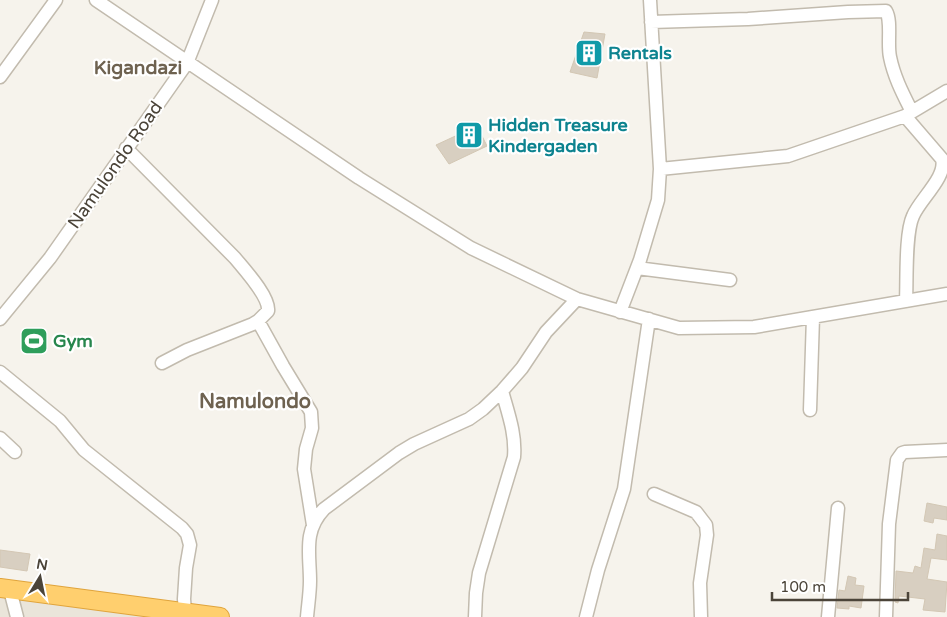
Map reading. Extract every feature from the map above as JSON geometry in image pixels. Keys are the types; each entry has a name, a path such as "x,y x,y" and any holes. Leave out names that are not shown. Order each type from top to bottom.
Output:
{"highway":[{"path":"5,589 213,617"}],"street":[{"path":"0,77 56,0"},
{"path":"96,0 186,63 359,178 471,248 577,299 680,328 754,327 947,294"},
{"name":"Namulondo Road","path":"0,319 50,258 186,63 212,0"},
{"path":"620,312 637,268 656,206 660,169 650,0"},
{"path":"651,22 748,19 886,11 889,15 888,41 890,59 908,114 942,159 944,165 940,176 912,218 908,242 906,301"},
{"path":"660,169 788,156 908,114 947,91"},
{"path":"126,148 247,272 268,302 268,311 258,321 187,350 162,363"},
{"path":"637,268 730,280"},
{"path":"306,617 310,595 308,550 316,518 399,453 414,444 469,419 483,409 522,368 546,332 577,299"},
{"path":"810,410 813,317"},
{"path":"586,617 598,570 624,489 649,320"},
{"path":"258,321 311,412 312,428 306,449 304,469 313,524"},
{"path":"0,372 60,420 84,450 187,534 190,545 185,576 185,612"},
{"path":"475,617 479,573 514,457 513,433 502,391"},
{"path":"0,438 15,452"},
{"path":"886,617 889,524 897,460 905,452 947,450"},
{"path":"654,494 696,512 706,525 707,535 700,582 701,617"},
{"path":"828,617 838,508"},
{"path":"5,589 17,617"}],"shaded area":[{"path":"0,589 220,617 0,617"}],"building":[{"name":"Rentals","path":"584,32 605,34 597,78 570,72"},
{"name":"Hidden Treasure Kindergaden","path":"477,126 487,146 449,164 436,145"},
{"path":"927,503 947,507 947,520 934,518 933,523 924,521"},
{"path":"937,534 947,536 947,560 931,558 927,579 947,582 945,612 923,610 925,599 899,596 898,603 895,602 896,571 913,573 915,566 921,568 924,548 935,550"},
{"path":"0,550 30,554 27,571 0,567"},
{"path":"848,576 856,578 855,585 864,586 861,608 849,606 849,609 837,608 839,590 845,591"}],"place":[{"name":"Rentals","path":"589,53"},
{"name":"Hidden Treasure Kindergaden","path":"469,135"},
{"name":"Gym","path":"34,341"}],"district":[{"name":"Kigandazi","path":"138,68"},
{"name":"Namulondo","path":"255,402"}]}
